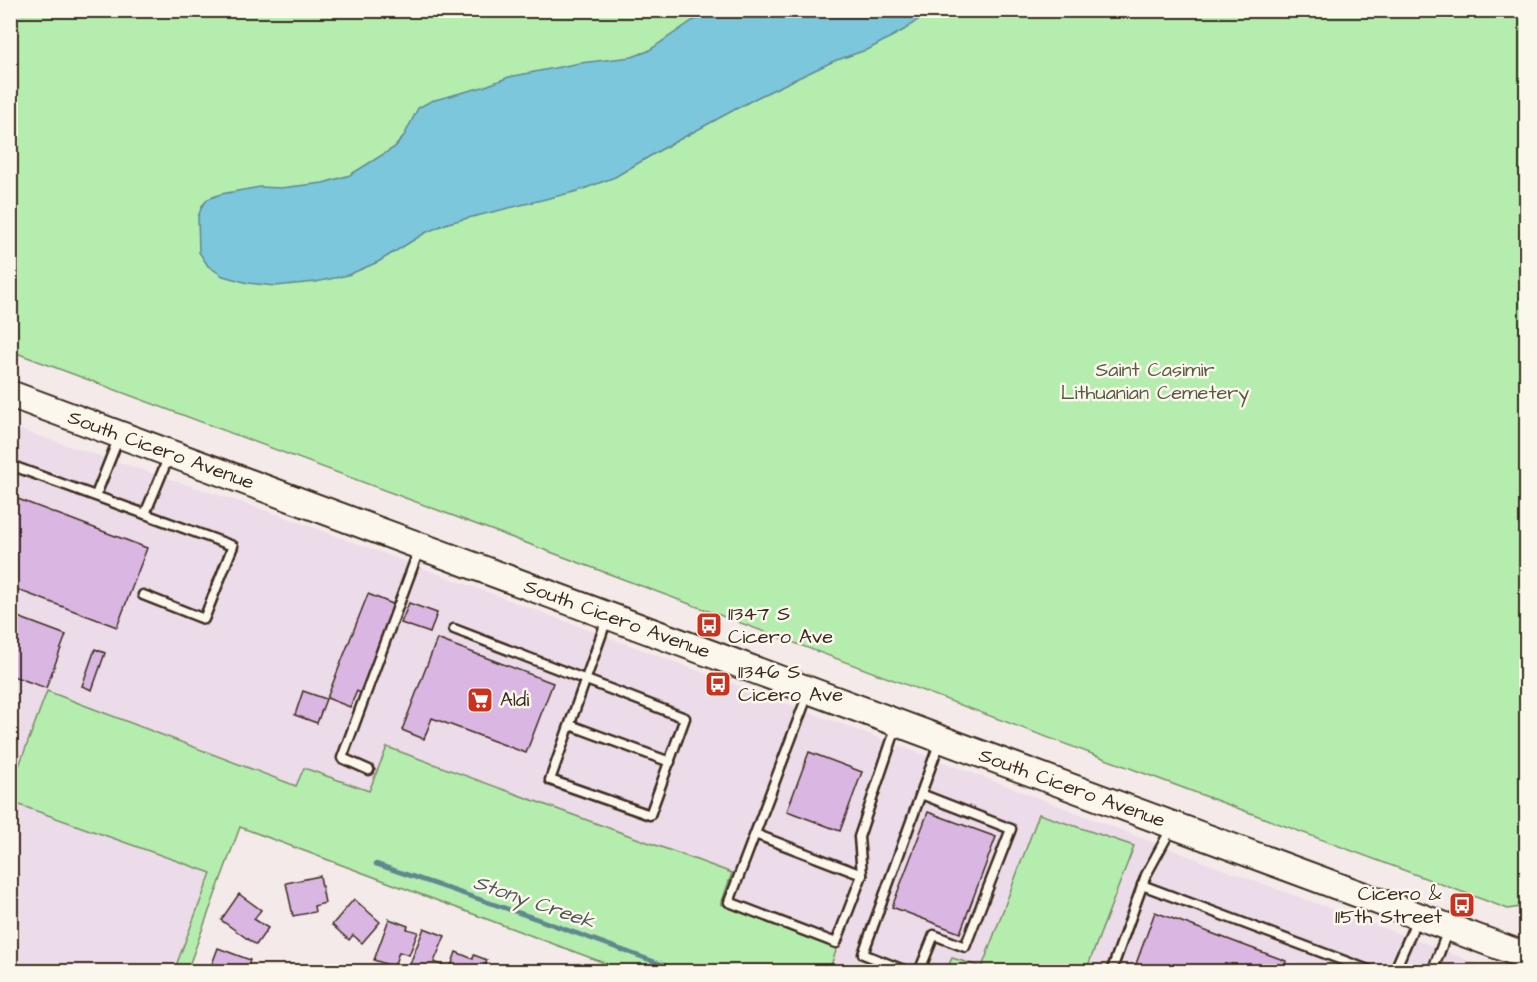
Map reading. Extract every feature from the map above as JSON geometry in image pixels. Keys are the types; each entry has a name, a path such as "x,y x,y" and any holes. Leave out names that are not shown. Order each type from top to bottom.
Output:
{"main road":[{"name":"South Cicero Avenue","path":"10,394 1527,956"}],"lane":[{"path":"96,495 120,435"},
{"path":"144,513 170,453"},
{"path":"10,465 233,546 204,619 143,595"},
{"path":"369,770 342,758 420,546"},
{"path":"454,629 586,680 686,718 650,816 550,780 586,680 608,616"},
{"path":"809,690 729,902 836,943 862,875 859,837 897,723"},
{"path":"570,724 669,762"},
{"path":"909,972 863,954 941,739"},
{"path":"919,972 934,935 965,947 1011,829 921,794"},
{"path":"1111,972 1146,875 1173,825"},
{"path":"755,834 862,875"},
{"path":"1142,885 1374,972"},
{"path":"1394,972 1418,916"},
{"path":"1432,972 1449,928"}],"shaded area":[{"path":"11,427 288,518 994,781 1495,971 1321,972 1291,961 1286,971 1086,971 1134,846 1039,814 982,967 952,958 946,971 829,971 837,948 720,904 731,873 387,748 369,792 304,768 296,787 47,692 11,789"},
{"path":"11,802 212,873 174,971 11,972"}],"green space":[{"name":"Saint Casimir Lithuanian Cemetery","path":"10,11 1526,11 1526,906 1508,909 11,351"},
{"path":"47,691 296,786 304,768 369,791 387,747 732,873 721,904 837,948 829,971 626,971 240,827 187,971 174,971 211,873 11,802 10,790"},
{"path":"1039,814 1134,846 1086,971 946,971 952,958 982,967"}],"water":[{"path":"717,11 930,11 904,30 869,49 834,61 758,97 615,177 578,191 448,223 425,233 378,262 348,275 316,282 275,286 248,283 223,276 208,266 199,252 198,217 202,206 208,199 221,194 260,187 280,188 323,183 350,175 395,147 405,134 418,108 431,101 483,87 509,77 580,63 632,57 648,51 692,21"}],"building":[{"path":"10,496 147,548 117,627 10,587"},
{"path":"368,594 395,605 360,693 357,691 350,707 327,698"},
{"path":"409,603 437,613 430,633 401,623"},
{"path":"10,614 66,635 46,688 10,675"},
{"name":"Aldi","path":"437,639 553,683 526,753 432,718 424,739 402,730"},
{"path":"95,649 105,653 92,690 82,686"},
{"path":"303,691 326,699 317,723 295,715"},
{"path":"809,752 862,772 840,831 787,811"},
{"path":"928,812 996,837 960,933 892,907"},
{"path":"320,876 325,903 314,906 315,912 293,916 286,883"},
{"path":"239,894 261,910 254,919 268,928 256,945 221,920"},
{"path":"354,899 380,922 362,943 353,935 349,940 332,925"},
{"path":"1155,912 1286,961 1283,972 1133,972"},
{"path":"389,919 418,932 409,955 399,952 394,967 374,960"},
{"path":"424,928 445,936 434,962 444,966 442,972 414,972 408,969"},
{"path":"218,948 250,960 246,972 209,972"},
{"path":"456,952 473,959 474,955 487,960 483,972 449,972"}],"waterway":[{"name":"Stony Creek","path":"376,864 683,972"}],"place":[{"name":"11347 S Cicero Ave","path":"709,625"},
{"name":"11346 S Cicero Ave","path":"718,684"},
{"name":"Aldi","path":"480,700"},
{"name":"Cicero & 115th Street","path":"1462,905"}]}
